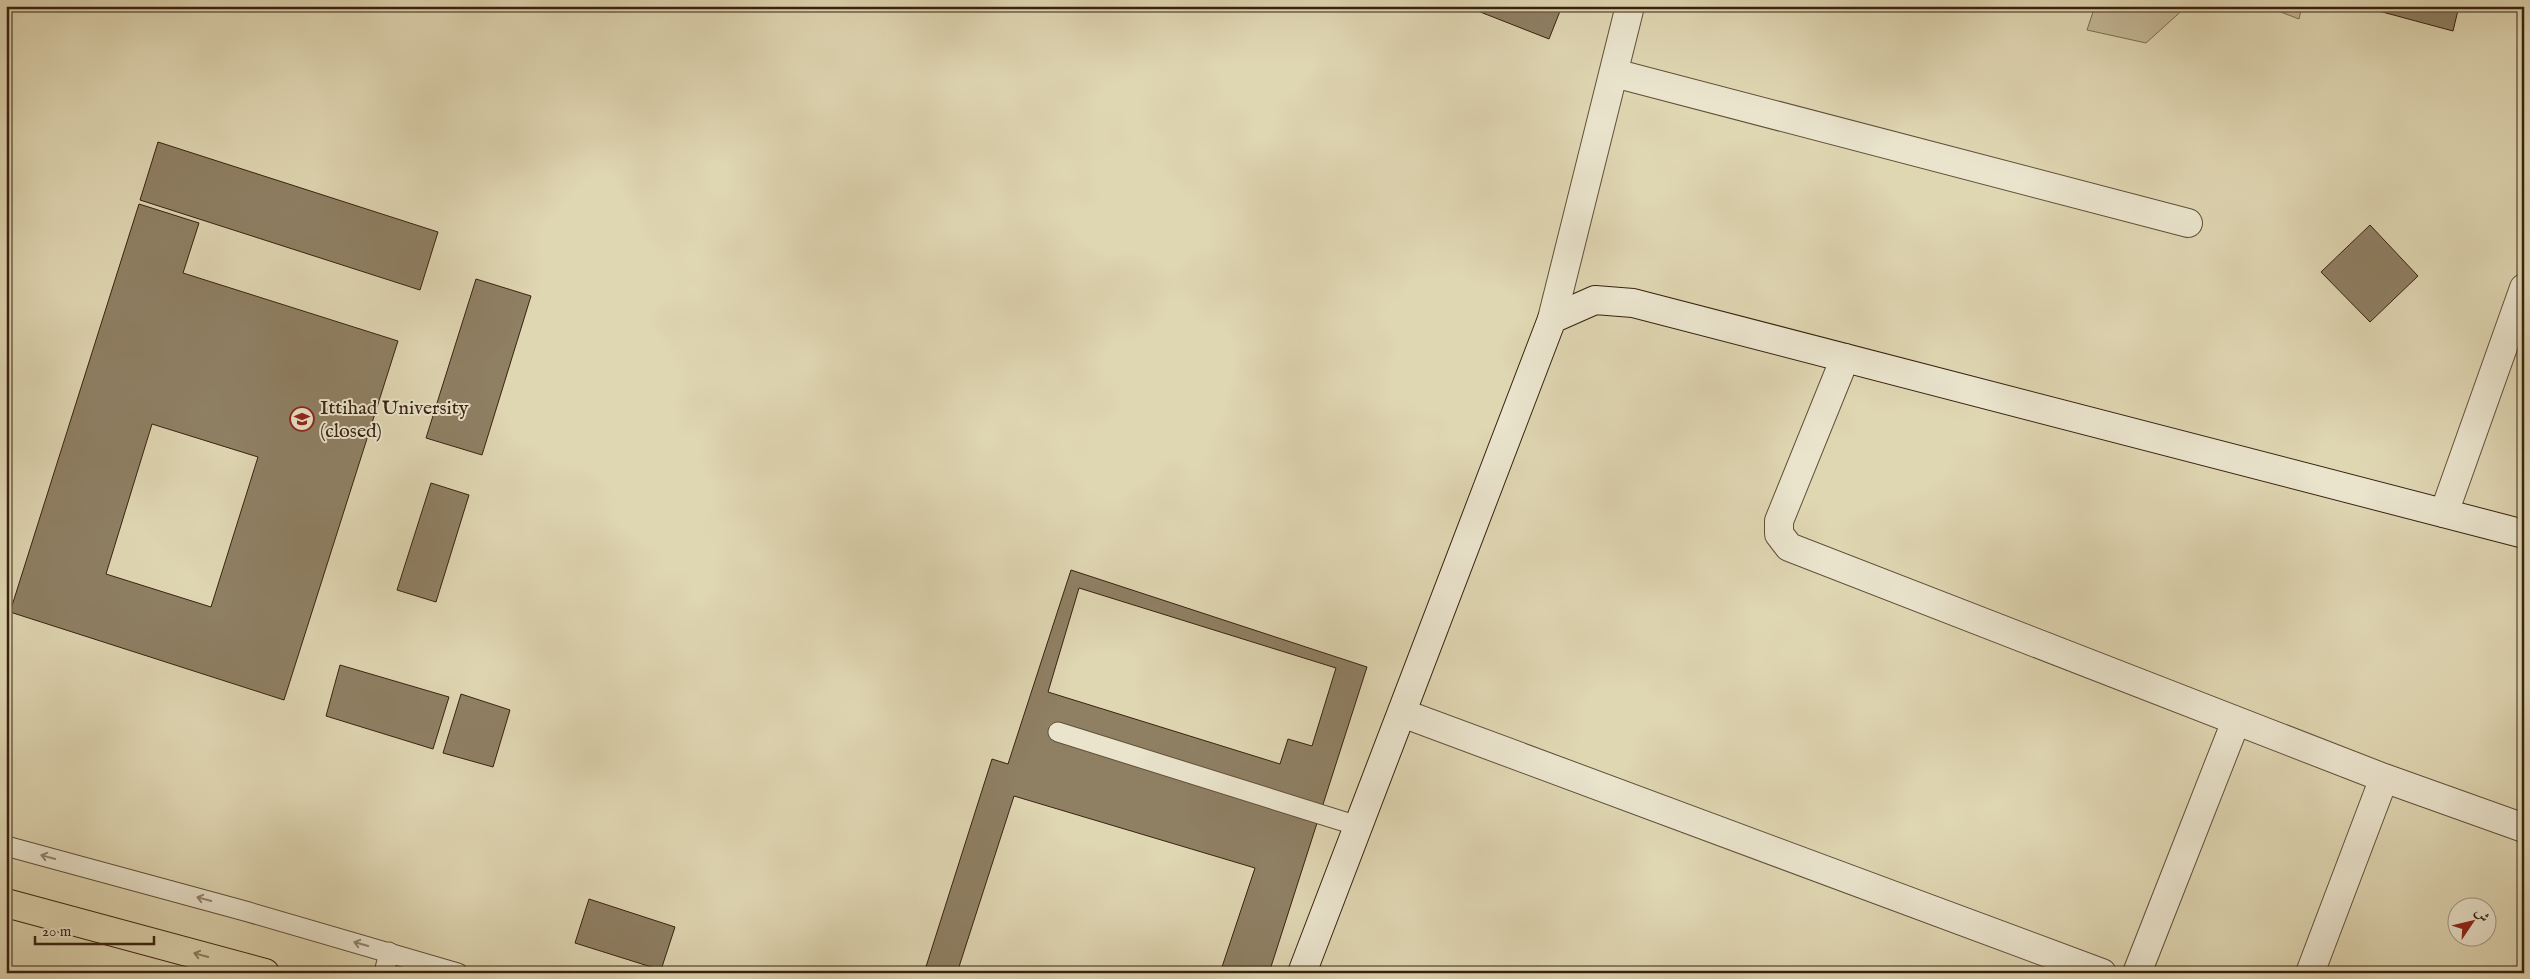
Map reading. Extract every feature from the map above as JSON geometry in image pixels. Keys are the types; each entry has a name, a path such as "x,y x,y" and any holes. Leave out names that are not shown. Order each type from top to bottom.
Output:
{"main road":[{"path":"6,903 265,973"}],"street":[{"path":"1302,973 1552,319 1630,6"},
{"path":"1614,73 2188,223"},
{"path":"2444,512 2524,288"},
{"path":"1552,319 1595,300 1633,303 2524,534"},
{"path":"1844,358 1779,522 1779,534 1789,547 2384,778 2524,828"},
{"path":"1402,713 2102,973"},
{"path":"2137,973 2236,721"},
{"path":"2310,973 2384,778"}],"lane":[{"path":"1058,732 1358,826"},
{"path":"6,846 389,952 458,973"},
{"path":"384,973 389,952"}],"shaded area":[{"path":"2095,6 2187,6 2146,43 2087,30"},
{"path":"2265,6 2302,6 2299,19"}],"building":[{"path":"1465,6 1562,6 1549,39"},
{"path":"2360,6 2459,6 2453,31"},
{"path":"158,142 438,232 420,290 140,200"},
{"path":"139,204 199,223 183,273 398,341 284,700 10,612","holes":["152,424 258,457 211,607 106,574"]},
{"path":"2370,225 2418,276 2370,322 2321,272"},
{"path":"476,279 531,296 482,455 426,438"},
{"path":"431,483 469,495 436,602 397,590"},
{"path":"1071,570 1367,667 1269,973 924,973 992,759 1008,764"},
{"path":"1079,588 1336,668 1312,746 1288,739 1280,764 1048,692"},
{"path":"340,665 449,697 433,749 326,716"},
{"path":"461,694 510,710 493,767 443,753"},
{"path":"1014,796 1255,868 1220,973 957,973"},
{"path":"589,899 675,927 661,970 575,943"}],"place":[{"name":"Ittihad University (closed)","path":"302,419"}]}
